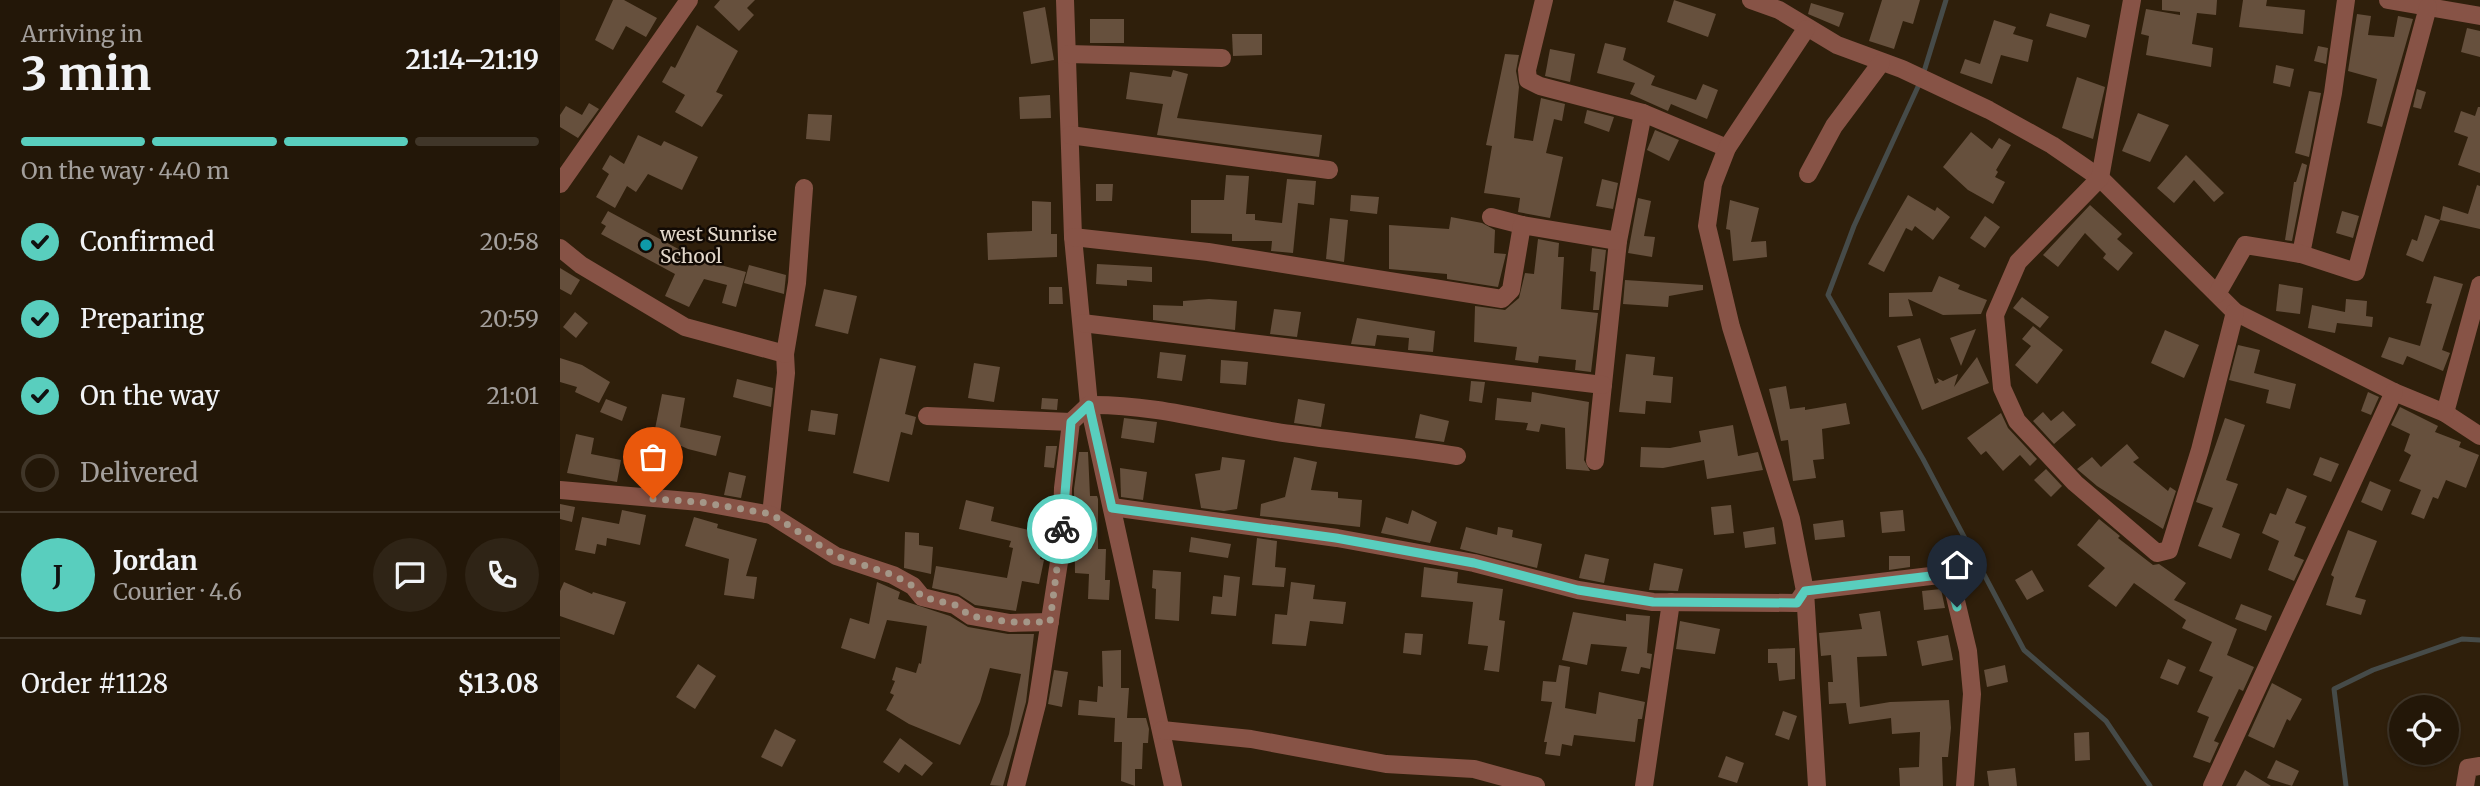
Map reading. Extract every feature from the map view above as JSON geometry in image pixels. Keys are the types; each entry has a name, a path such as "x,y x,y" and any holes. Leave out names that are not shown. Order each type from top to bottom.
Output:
{"street":[{"path":"560,184 689,0"},
{"path":"1065,0 1073,237 1089,405 1174,786"},
{"path":"1544,0 1527,70 1528,80 1540,86 1643,113 1727,148"},
{"path":"1751,0 1779,10 1806,29 1989,110 2052,145 2100,178 2235,312 2394,392 2445,413 2480,436"},
{"path":"2132,0 2100,178 2018,262 1995,315 2002,388 2017,421 2059,465 2157,552 2169,551 2200,450 2235,312"},
{"path":"2301,254 2333,93 2346,0"},
{"path":"2388,0 2480,16"},
{"path":"2217,294 2245,245 2301,254 2356,272 2428,6"},
{"path":"1806,29 1727,148 1713,184 1707,226 1734,338 1791,520 1805,591 1817,786"},
{"path":"1068,54 1222,58"},
{"path":"1808,174 1834,126 1881,63"},
{"path":"1595,461 1618,241 1643,113"},
{"path":"1070,135 1329,170"},
{"path":"771,514 786,373 785,354 797,283 804,188"},
{"path":"1491,216 1522,225 1618,241"},
{"path":"1073,237 1208,252 1503,299 1511,290 1522,225"},
{"path":"560,248 581,265 685,327 785,354"},
{"path":"2445,413 2480,285"},
{"path":"1082,323 1603,385"},
{"path":"2211,786 2394,392"},
{"path":"1016,786 1037,704 1050,622 1061,549 1063,488 1071,422 1089,405 1130,404 1290,434 1381,443 1457,456"},
{"path":"927,416 1071,422"},
{"path":"560,490 700,502 771,514 836,556 893,575 913,586 922,597 955,605 971,616 1010,622 1050,622"},
{"path":"1112,508 1336,538 1474,563 1578,590 1671,602 1797,603 1805,591 1929,576 1949,579 1968,651 1972,694 1965,786"},
{"path":"1644,786 1671,602"},
{"path":"1162,730 1251,739 1386,764 1474,769 1536,786"},
{"path":"2465,786 2468,768 2480,766"}],"building":[{"path":"613,0 624,0 657,18 646,37 626,26 613,50 595,40"},
{"path":"720,0 755,0 747,8 754,15 739,31 714,7"},
{"path":"1674,0 1716,14 1708,37 1667,22"},
{"path":"1882,0 1920,0 1913,24 1903,21 1894,49 1869,41"},
{"path":"2162,0 2217,0 2216,15 2197,13 2192,44 2213,48 2211,67 2146,55 2149,36 2141,34 2146,9 2180,15 2180,12 2162,10"},
{"path":"2243,0 2267,0 2266,6 2305,10 2303,34 2239,27"},
{"path":"1811,3 1844,13 1839,27 1808,14"},
{"path":"1045,7 1054,60 1031,64 1023,12"},
{"path":"2050,13 2090,25 2086,38 2046,26"},
{"path":"2357,14 2371,16 2368,35 2394,37 2398,16 2413,19 2382,127 2367,123 2377,79 2348,71"},
{"path":"1090,19 1124,19 1124,43 1090,43"},
{"path":"1994,20 2016,27 2013,34 2033,40 2028,62 2001,55 1992,84 1960,73 1965,59 1980,64"},
{"path":"697,25 738,51 716,92 723,95 702,127 675,112 685,95 662,82 671,66 675,68"},
{"path":"2467,28 2480,31 2480,57 2461,52"},
{"path":"1232,34 1262,34 1262,55 1233,56"},
{"path":"1605,43 1626,48 1623,60 1655,76 1651,85 1696,100 1703,84 1718,90 1707,119 1671,104 1668,111 1630,94 1635,83 1597,73"},
{"path":"2318,46 2328,48 2326,64 2314,61"},
{"path":"1550,49 1575,54 1570,82 1545,76"},
{"path":"1505,54 1519,55 1514,138 1533,141 1541,98 1565,104 1562,121 1554,119 1546,153 1563,157 1550,218 1518,212 1520,198 1484,193 1492,146 1486,145"},
{"path":"2276,65 2294,69 2290,87 2273,83"},
{"path":"1173,70 1188,74 1177,118 1322,135 1319,157 1157,135 1163,104 1126,99 1130,72 1171,77"},
{"path":"2077,77 2105,87 2093,139 2062,128"},
{"path":"2417,89 2426,92 2421,109 2413,107"},
{"path":"2309,91 2321,93 2309,157 2295,153"},
{"path":"1050,95 1051,118 1020,119 1019,97"},
{"path":"589,103 599,109 578,138 560,127 560,115 566,106 582,115"},
{"path":"2478,107 2480,173 2458,165 2468,137 2454,132 2461,111 2475,116"},
{"path":"1587,110 1614,117 1609,132 1584,123"},
{"path":"2138,113 2169,125 2150,162 2122,151"},
{"path":"808,114 832,115 830,141 806,139"},
{"path":"1655,130 1679,140 1669,161 1647,150"},
{"path":"1971,132 1992,149 1999,138 2011,145 1996,170 1998,172 1995,177 2005,182 1993,204 1968,190 1943,167"},
{"path":"638,135 661,146 664,141 698,157 682,190 648,174 636,192 627,186 615,208 596,197 609,174 602,169 610,155 624,164"},
{"path":"2186,155 2224,193 2214,202 2194,180 2174,203 2157,188"},
{"path":"2302,163 2307,165 2292,241 2285,240 2294,182"},
{"path":"1226,175 1249,176 1246,214 1255,214 1255,220 1282,223 1287,179 1316,181 1314,205 1298,203 1293,253 1271,251 1272,241 1232,241 1232,234 1191,233 1191,200 1224,200"},
{"path":"1602,179 1618,183 1613,209 1596,206"},
{"path":"1096,184 1113,184 1112,201 1096,201"},
{"path":"2477,185 2480,186 2480,229 2440,220 2443,206 2468,214"},
{"path":"1351,195 1379,197 1377,214 1350,211"},
{"path":"1908,195 1935,211 1937,207 1950,217 1933,240 1915,226 1912,231 1906,228 1884,272 1868,264"},
{"path":"1638,198 1651,201 1644,236 1655,237 1652,257 1628,253"},
{"path":"1730,200 1759,208 1751,242 1766,241 1767,257 1733,261 1730,230 1726,229"},
{"path":"1032,201 1051,202 1051,234 1057,234 1057,257 988,260 987,233 1032,231"},
{"path":"2090,205 2122,234 2117,239 2133,253 2118,271 2103,258 2106,254 2085,233 2058,267 2043,255"},
{"path":"608,211 695,258 746,272 736,307 722,303 727,285 704,279 689,307 665,296 675,274 601,234 606,226 601,223"},
{"path":"2342,211 2359,216 2353,238 2336,233"},
{"path":"2425,215 2440,220 2423,262 2406,255 2412,239 2417,241"},
{"path":"1985,216 2000,227 1985,248 1970,238"},
{"path":"1451,217 1482,223 1495,230 1494,253 1506,254 1498,287 1447,279 1447,274 1389,269 1389,225 1449,229"},
{"path":"1330,218 1348,220 1344,262 1326,259"},
{"path":"1538,239 1559,243 1558,257 1564,257 1561,309 1598,313 1591,372 1575,370 1576,360 1539,356 1538,363 1515,360 1517,347 1474,342 1475,306 1505,310 1519,298 1525,273 1534,274"},
{"path":"1592,248 1606,250 1599,310 1593,310 1596,272 1590,271"},
{"path":"1097,264 1152,267 1152,282 1127,280 1127,286 1096,284"},
{"path":"749,265 786,275 784,294 744,283"},
{"path":"560,268 580,280 571,295 560,289"},
{"path":"1939,276 1960,285 1958,289 1987,300 1981,314 1943,315 1908,299 1913,316 1889,317 1889,293 1932,292"},
{"path":"2434,276 2463,284 2442,350 2450,353 2443,371 2407,356 2403,365 2381,357 2389,337 2420,346 2432,304 2426,303"},
{"path":"1625,280 1703,285 1703,290 1669,296 1668,307 1623,304"},
{"path":"2279,284 2303,288 2300,314 2276,311"},
{"path":"1049,287 1062,287 1063,304 1049,304"},
{"path":"824,289 857,296 848,334 815,326"},
{"path":"2022,297 2049,317 2040,328 2013,308"},
{"path":"2346,299 2367,301 2366,316 2373,317 2372,327 2337,323 2335,333 2308,328 2312,305 2345,312"},
{"path":"1183,301 1237,301 1235,330 1153,320 1153,305 1183,306"},
{"path":"1274,309 1301,312 1297,337 1270,334"},
{"path":"575,312 588,323 576,338 563,327"},
{"path":"1357,318 1435,331 1433,352 1408,350 1409,338 1377,335 1375,346 1351,344"},
{"path":"2033,326 2063,350 2037,384 2015,365 2031,346 2022,339"},
{"path":"1976,329 1961,366 1950,338"},
{"path":"2165,330 2199,345 2184,378 2151,363"},
{"path":"1920,338 1935,384 1939,382 1937,378 1943,381 1958,374 1954,387 1977,357 1989,383 1922,410 1897,346"},
{"path":"2238,345 2260,350 2254,373 2296,384 2290,409 2266,403 2269,390 2229,380"},
{"path":"1160,352 1186,355 1182,381 1157,378"},
{"path":"1626,354 1655,357 1653,375 1673,377 1671,403 1646,401 1645,414 1619,412"},
{"path":"560,358 582,365 610,382 599,403 575,392 577,387 560,382"},
{"path":"880,358 916,366 905,414 916,417 912,435 901,432 889,482 853,473"},
{"path":"1221,360 1248,362 1246,385 1220,383"},
{"path":"974,363 1000,367 994,402 968,398"},
{"path":"737,379 773,388 771,407 733,397"},
{"path":"1471,381 1485,382 1482,403 1469,401"},
{"path":"1786,386 1790,409 1805,407 1805,410 1846,403 1850,424 1822,429 1824,459 1813,460 1816,478 1793,481 1788,440 1781,441 1769,389"},
{"path":"1532,392 1589,402 1584,460 1590,471 1566,469 1565,428 1541,424 1539,432 1526,430 1528,423 1495,420 1497,398 1531,402"},
{"path":"2368,392 2379,397 2371,415 2361,411"},
{"path":"662,394 685,398 680,427 721,436 716,456 688,449 654,434"},
{"path":"1042,398 1058,399 1057,410 1041,409"},
{"path":"606,399 627,407 622,421 600,412"},
{"path":"1298,399 1325,404 1321,427 1294,423"},
{"path":"2400,407 2438,426 2435,432 2461,442 2459,447 2479,455 2466,488 2446,480 2438,499 2433,497 2424,519 2411,514 2421,490 2399,481 2411,455 2404,451 2410,434 2391,425"},
{"path":"811,410 838,414 835,435 808,431"},
{"path":"2063,411 2076,425 2054,444 2033,421 2043,412 2051,421"},
{"path":"2001,413 2008,428 2037,459 2030,466 2020,455 2003,471 1986,451 1981,455 1967,438"},
{"path":"1420,414 1449,421 1444,442 1415,438"},
{"path":"1124,418 1157,422 1154,443 1121,438"},
{"path":"2225,418 2245,425 2226,480 2238,484 2222,527 2240,534 2231,559 2198,546 2213,508 2196,502"},
{"path":"1733,425 1738,456 1758,452 1763,470 1707,479 1704,460 1663,468 1640,467 1641,447 1670,448 1701,442 1699,431"},
{"path":"576,434 594,438 591,454 621,460 617,482 567,473"},
{"path":"2127,444 2139,458 2133,462 2168,491 2170,487 2176,491 2163,529 2097,486 2077,469 2092,457 2101,467"},
{"path":"1046,446 1057,446 1054,468 1044,467"},
{"path":"1079,452 1088,452 1090,496 1097,496 1098,499 1098,549 1106,549 1105,580 1110,580 1109,600 1088,599 1089,574 1075,573 1074,489"},
{"path":"1222,457 1245,460 1237,509 1224,511 1201,508 1195,474 1220,470"},
{"path":"1294,457 1317,462 1311,490 1338,492 1338,498 1362,500 1360,527 1260,516 1261,504 1285,497"},
{"path":"2320,457 2339,464 2331,482 2313,475"},
{"path":"1120,468 1147,472 1143,500 1121,497"},
{"path":"2046,469 2062,486 2051,497 2034,480"},
{"path":"729,472 746,476 741,498 724,495"},
{"path":"2370,481 2391,490 2382,511 2361,502"},
{"path":"2287,488 2307,496 2295,523 2306,527 2294,556 2304,560 2294,581 2268,570 2279,541 2262,533 2270,513 2276,515"},
{"path":"966,500 994,507 991,521 1046,534 1040,559 1044,560 1039,584 1022,581 1016,611 975,605 958,594 932,588 936,566 1007,578 1013,548 1009,547 1011,541 959,529"},
{"path":"560,504 575,507 572,522 560,519"},
{"path":"1731,505 1734,533 1714,535 1711,507"},
{"path":"622,510 646,515 640,545 607,538 606,546 597,544 595,554 575,550 582,517 619,524"},
{"path":"1412,510 1437,522 1430,543 1381,533 1386,517 1408,524"},
{"path":"1903,510 1905,531 1882,533 1880,512"},
{"path":"694,517 718,524 717,528 757,539 746,576 757,577 754,599 724,595 729,559 685,546"},
{"path":"2099,519 2120,536 2118,538 2153,565 2159,564 2186,583 2174,600 2237,629 2227,655 2254,667 2243,691 2239,689 2214,741 2219,743 2210,763 2193,757 2209,717 2197,712 2213,677 2199,671 2212,642 2182,628 2186,620 2134,583 2116,607 2088,586 2105,568 2077,545"},
{"path":"1843,520 1845,537 1815,540 1813,524"},
{"path":"1466,527 1497,535 1498,527 1513,530 1512,537 1542,544 1537,568 1460,549"},
{"path":"1774,527 1776,544 1745,548 1743,532"},
{"path":"2348,530 2377,541 2355,597 2366,600 2361,615 2326,605 2334,577 2331,575"},
{"path":"905,532 919,533 919,545 933,547 931,574 904,568"},
{"path":"1191,537 1231,544 1228,558 1189,552"},
{"path":"1257,538 1277,541 1275,567 1286,568 1284,587 1252,585"},
{"path":"1585,554 1609,559 1604,583 1579,578"},
{"path":"1889,556 1910,556 1910,567 1889,570"},
{"path":"1654,563 1683,569 1678,591 1649,590"},
{"path":"1424,567 1458,572 1457,583 1503,589 1499,620 1505,621 1499,672 1484,670 1488,646 1468,644 1473,602 1421,597"},
{"path":"1153,570 1181,572 1179,621 1155,619 1156,589 1152,588"},
{"path":"2032,570 2044,591 2027,600 2015,580"},
{"path":"1224,575 1240,577 1236,616 1211,614 1213,596 1222,597"},
{"path":"564,582 592,594 593,592 626,602 614,635 560,616 560,591"},
{"path":"877,582 900,592 898,599 950,616 968,627 1008,634 1034,634 1026,702 1003,786 990,785 1009,734 1021,674 990,668 980,702 960,745 909,724 886,710 894,695 890,693 895,681 892,680 896,667 916,673 919,663 921,664 927,626 887,620 875,659 841,648 850,618 869,624"},
{"path":"1291,582 1315,585 1313,599 1346,602 1343,624 1310,621 1306,646 1272,644 1275,614 1287,615"},
{"path":"1941,589 1945,608 1924,610 1922,591"},
{"path":"2241,604 2272,616 2266,631 2235,619"},
{"path":"1880,611 1887,656 1857,657 1860,707 1890,702 1949,700 1951,728 1948,757 1942,757 1943,786 1900,786 1899,768 1919,767 1920,732 1892,734 1891,718 1849,724 1846,703 1829,704 1828,682 1833,682 1831,655 1821,656 1819,633 1862,629 1859,614"},
{"path":"1573,612 1626,621 1626,614 1650,616 1647,653 1652,654 1650,669 1641,667 1639,674 1621,671 1627,647 1591,644 1587,665 1562,660"},
{"path":"1680,621 1720,629 1715,654 1676,649"},
{"path":"1405,633 1423,634 1421,655 1403,653"},
{"path":"1948,635 1953,660 1922,666 1917,641"},
{"path":"1795,648 1795,679 1779,681 1777,663 1768,663 1768,649"},
{"path":"1121,650 1121,688 1129,688 1127,718 1146,718 1149,729 1148,743 1143,743 1142,769 1135,769 1135,786 1121,781 1122,742 1114,742 1115,718 1078,715 1079,700 1097,702 1098,686 1103,687 1102,651"},
{"path":"2168,659 2186,667 2178,685 2160,678"},
{"path":"698,664 716,676 695,709 676,697"},
{"path":"1559,665 1570,667 1565,708 1596,714 1599,692 1645,702 1642,719 1638,719 1635,742 1574,735 1572,746 1562,744 1560,756 1545,754 1547,742 1544,742 1552,702 1541,701 1543,681 1556,682"},
{"path":"2005,665 2008,682 1987,687 1984,670"},
{"path":"1054,670 1068,672 1062,707 1048,704"},
{"path":"2272,683 2302,699 2290,721 2287,719 2274,748 2248,736"},
{"path":"1783,711 1797,716 1789,740 1775,735"},
{"path":"775,729 796,740 782,767 761,757"},
{"path":"2089,732 2090,760 2075,761 2074,733"},
{"path":"900,738 933,763 922,776 905,764 899,773 883,762"},
{"path":"1726,756 1744,763 1737,783 1718,777"},
{"path":"2276,760 2299,771 2292,786 2267,778"},
{"path":"2015,768 2017,786 1989,786 1987,771"},
{"path":"2245,770 2271,786 2236,786"}],"waterway":[{"path":"1946,0 1922,78 1854,226 1828,295 1923,459 2024,650 2106,721 2150,786"},
{"path":"2346,786 2334,689 2373,670 2462,639 2480,640"}],"way so far":[{"path":"653,499 700,502 771,514 815,545 836,556 893,575 913,586 922,597 955,605 971,616 1010,622 1050,622 1062,529"}],"place":[{"name":"west Sunrise School","path":"646,245"}],"route":[{"path":"1062,529 1063,488 1071,422 1089,405 1112,508 1336,538 1474,563 1578,590 1653,602 1797,603 1805,591 1875,585 1939,575 1949,579 1952,584 1957,607"}]}
